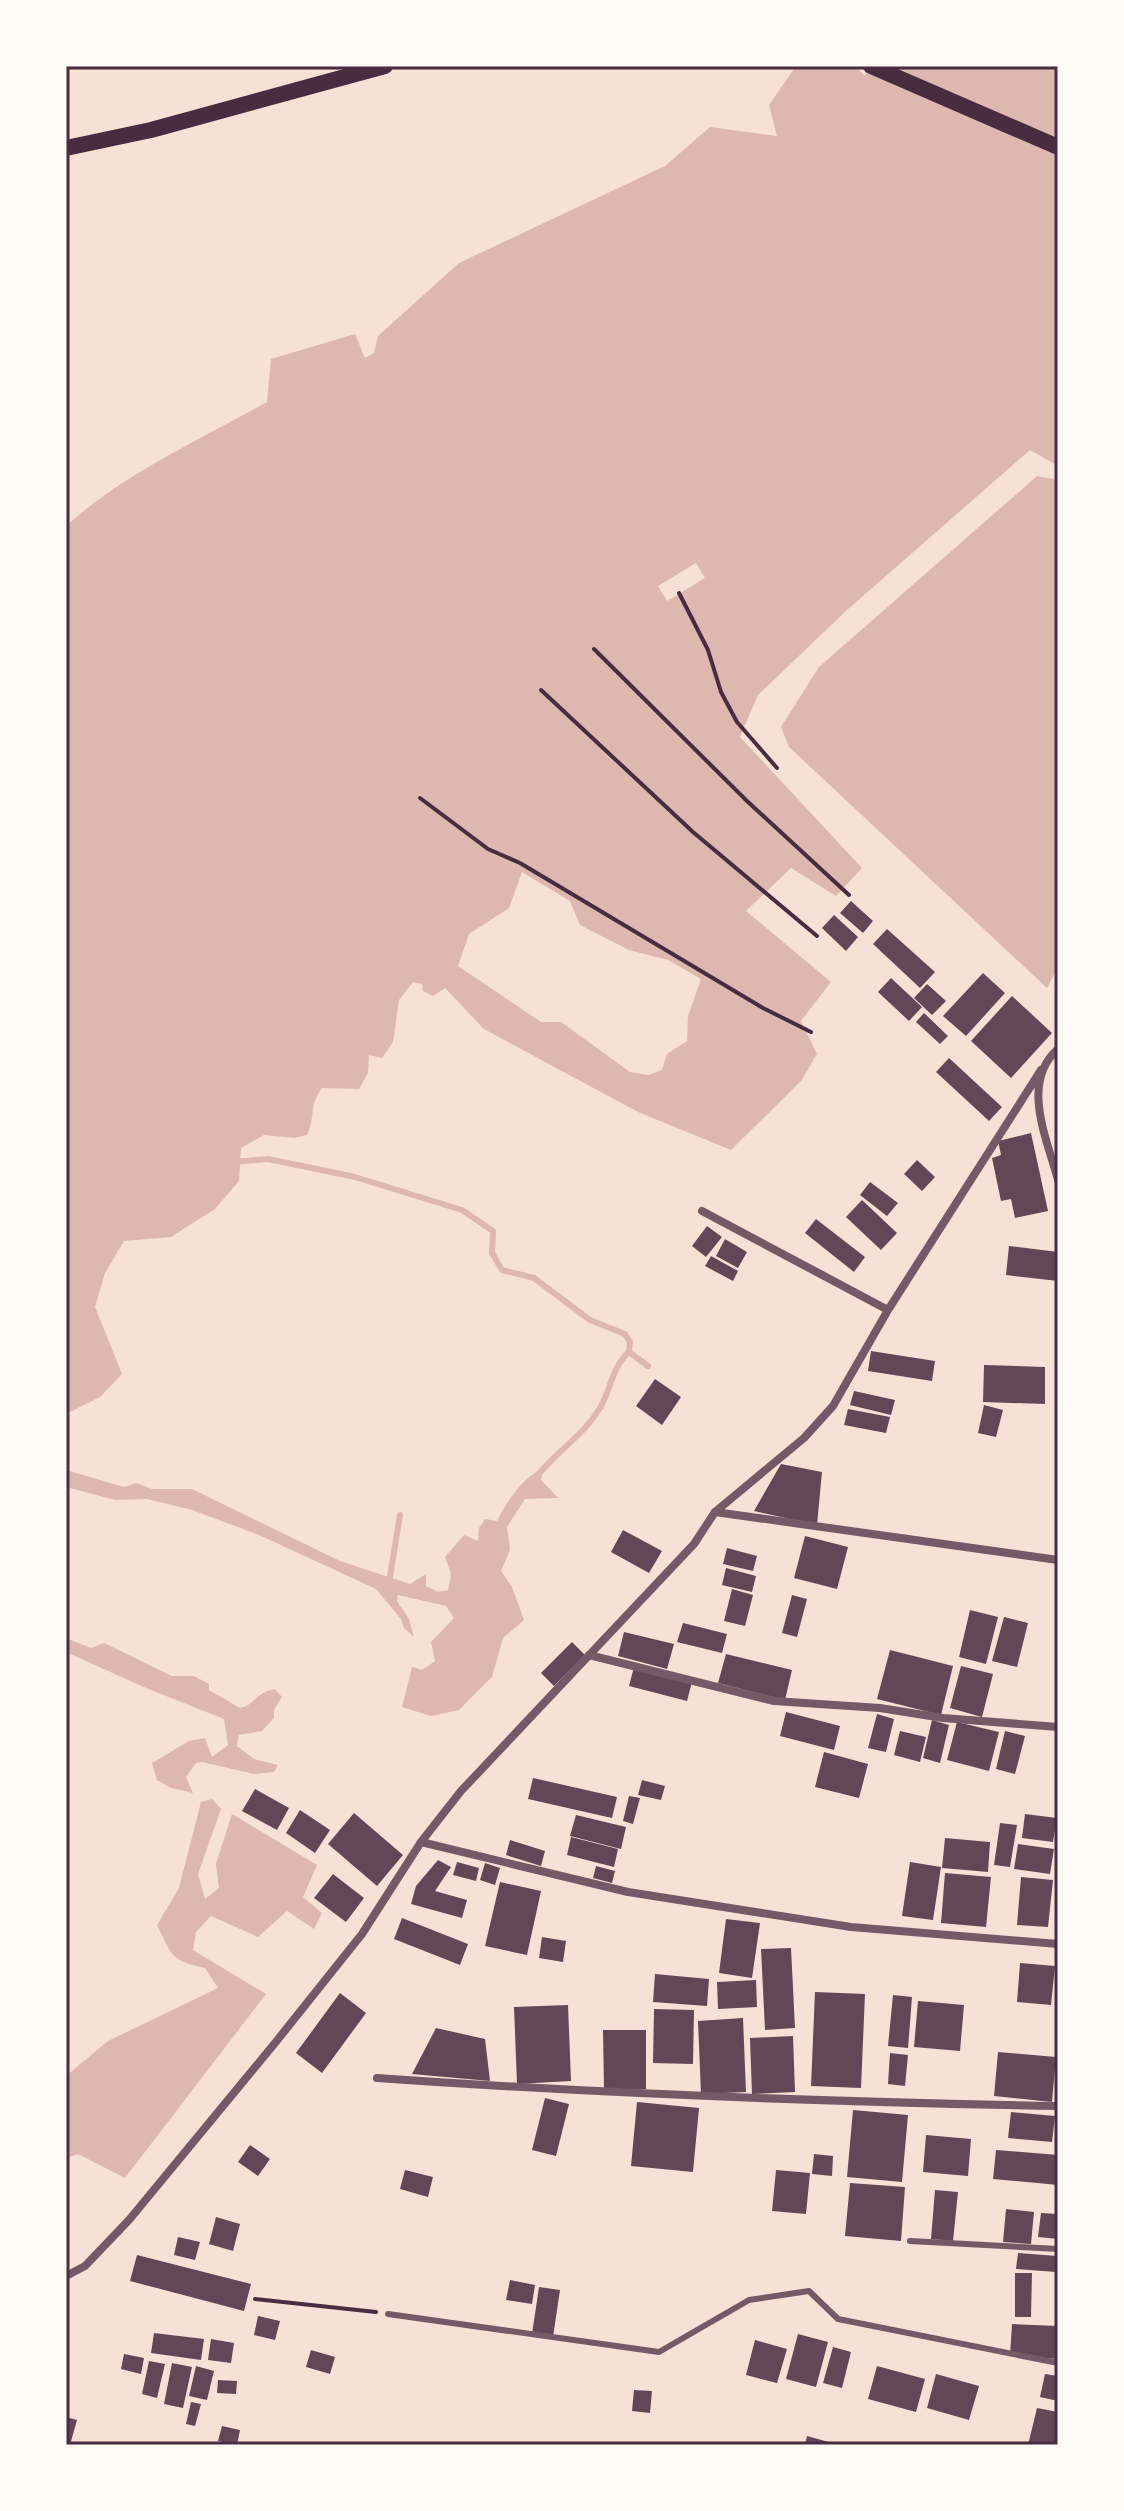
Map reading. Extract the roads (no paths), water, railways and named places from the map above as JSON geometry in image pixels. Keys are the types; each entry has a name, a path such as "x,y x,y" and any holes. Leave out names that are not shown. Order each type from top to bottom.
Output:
{"main road":[{"path":"66,148 151,130 385,66"},
{"path":"871,66 1058,147"}],"street":[{"path":"66,2276 85,2266 129,2220 275,2043 362,1934 421,1842 461,1791 694,1544 715,1512 804,1438 833,1406 888,1310 1041,1070 1058,1049"},
{"path":"1041,1070 1039,1105 1058,1180"},
{"path":"702,1211 888,1310"},
{"path":"715,1512 1058,1560"},
{"path":"589,1655 774,1701 880,1708 943,1718 1058,1727"},
{"path":"421,1842 643,1895 851,1927 1058,1944"},
{"path":"377,2078 558,2091 877,2103 1058,2106"}],"lane":[{"path":"910,2241 1058,2249"},
{"path":"388,2314 659,2352 749,2300 809,2291 838,2319 1058,2363"}],"waterway":[{"path":"234,1162 268,1159 355,1177 462,1210 493,1231 492,1253 502,1270 534,1278 590,1320 625,1334 630,1342 629,1352 615,1371 600,1408 539,1474"},
{"path":"629,1352 648,1366"},
{"path":"389,1583 400,1515"}]}
